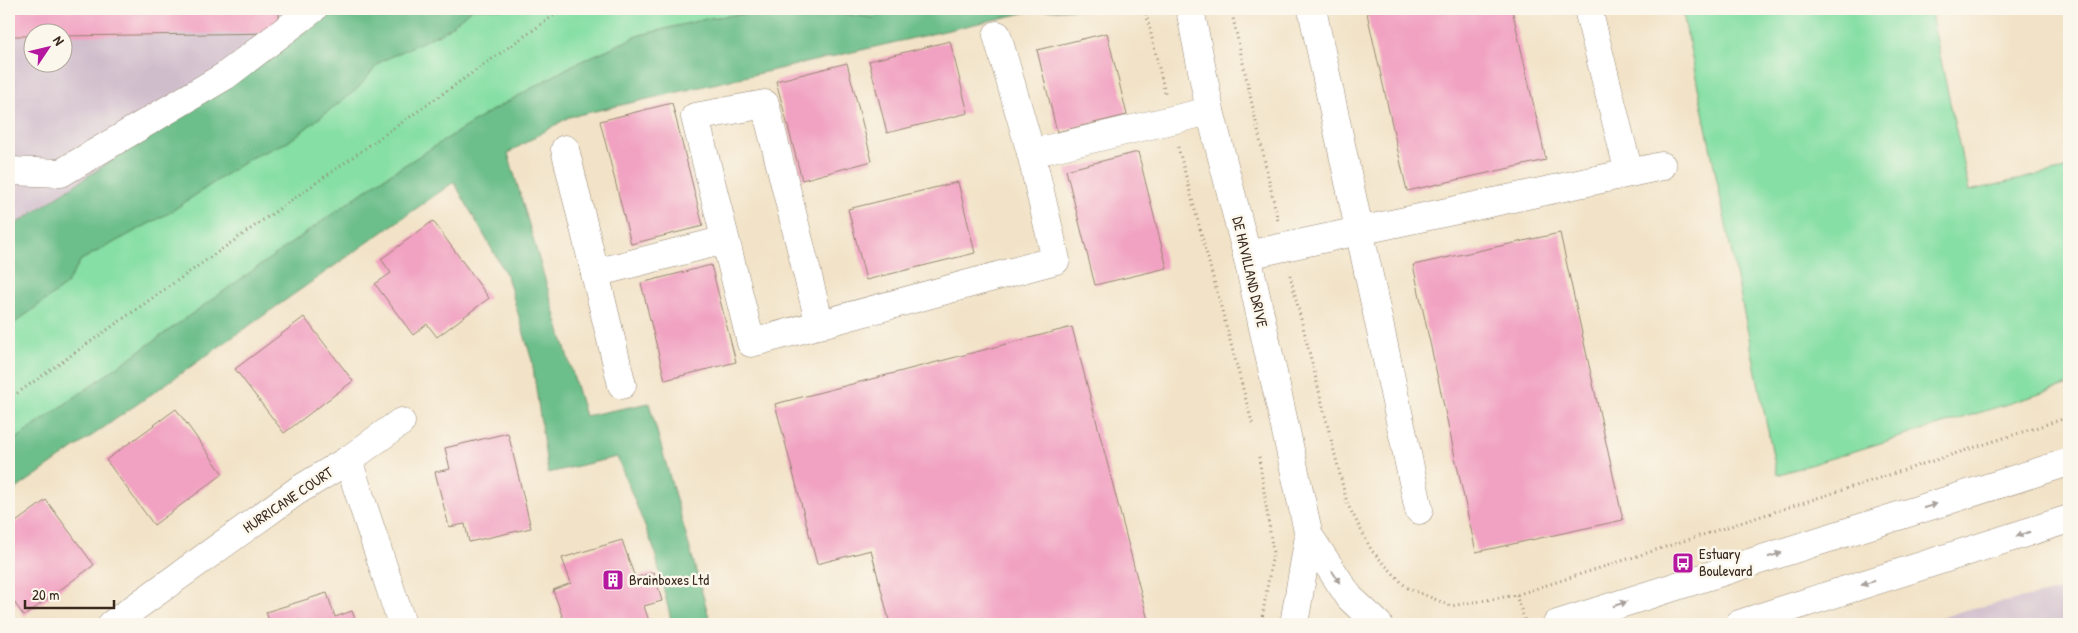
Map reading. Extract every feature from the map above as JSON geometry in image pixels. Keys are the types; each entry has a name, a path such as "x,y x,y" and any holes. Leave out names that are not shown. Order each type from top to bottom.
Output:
{"street":[{"path":"9,171 61,173 225,76 313,9"},
{"name":"DE HAVILLAND DRIVE","path":"1190,9 1210,111 1247,255 1309,536 1350,598 1378,624"},
{"path":"1312,9 1419,510"},
{"path":"1588,9 1629,173"},
{"path":"820,324 765,104 695,117 751,343 1056,260 1031,153 997,35"},
{"path":"1031,153 1210,111"},
{"path":"565,149 622,386"},
{"path":"1247,255 1662,166"},
{"path":"595,273 725,240"},
{"path":"348,460 401,422"},
{"name":"HURRICANE COURT","path":"112,624 297,491 348,460 402,624"},
{"path":"1557,624 2069,462"},
{"path":"1739,624 2069,519"},
{"name":"DE HAVILLAND DRIVE","path":"1294,624 1309,536"}],"path":[{"path":"9,399 563,9"},
{"path":"846,9 874,14 885,9"},
{"path":"1145,9 1171,120 1253,428"},
{"path":"1231,9 1283,247 1347,503 1372,551 1406,587 1450,606 1516,596 2069,417"},
{"path":"1258,447 1273,553 1261,624"},
{"path":"1516,596 1526,624"}],"shaded area":[{"path":"9,9 338,9 9,229"},
{"path":"2069,589 2069,624 1922,624 1968,609"}],"green space":[{"path":"338,9 472,9 445,31 380,62 357,89 288,142 250,158 169,213 81,260 66,285 9,327 9,229"},
{"path":"472,9 784,9 710,18 640,35 575,64 491,111 376,183 9,444 9,327 66,285 81,260 169,213 250,158 288,142 357,89 380,62 445,31"},
{"path":"784,9 803,9 874,18 890,9 1086,9 1032,11 569,117 508,153 585,416 649,403 711,624 672,624 654,549 617,457 548,473 532,361 507,276 454,182 9,494 9,444 376,183 491,111 575,64 640,35 710,18"},
{"path":"803,9 890,9 874,18"},
{"path":"1682,9 1930,9 1969,191 2069,168 2069,385 1777,475"}],"building":[{"path":"9,9 279,9 279,33 72,36 72,22 22,22 22,36 9,36"},
{"path":"1366,9 1512,9 1546,160 1407,191"},
{"path":"1107,33 1127,115 1057,132 1037,50"},
{"path":"950,41 968,113 887,133 869,61"},
{"path":"847,63 872,161 802,180 776,81"},
{"path":"672,103 703,226 631,244 600,121"},
{"path":"1138,152 1167,268 1095,285 1066,170"},
{"path":"958,182 975,253 866,280 848,209"},
{"path":"433,221 489,298 437,337 427,324 413,335 375,284 391,273 381,259"},
{"path":"1560,233 1623,520 1476,552 1413,265"},
{"path":"711,265 736,362 665,380 641,283"},
{"path":"304,317 353,381 284,433 235,369"},
{"path":"1072,327 1149,624 890,624 871,550 817,564 775,404"},
{"path":"176,409 223,474 154,525 106,460"},
{"path":"508,433 531,528 469,542 465,524 449,527 435,472 450,469 445,448"},
{"path":"46,500 94,565 24,616 9,595 9,527"},
{"name":"Brainboxes Ltd","path":"622,540 635,578 654,572 662,601 644,606 650,624 565,624 553,590 571,583 562,558"},
{"path":"327,593 335,617 352,611 357,624 270,624 266,612"}],"place":[{"name":"Estuary Boulevard","path":"1683,563"},
{"name":"Brainboxes Ltd","path":"613,580"}]}
